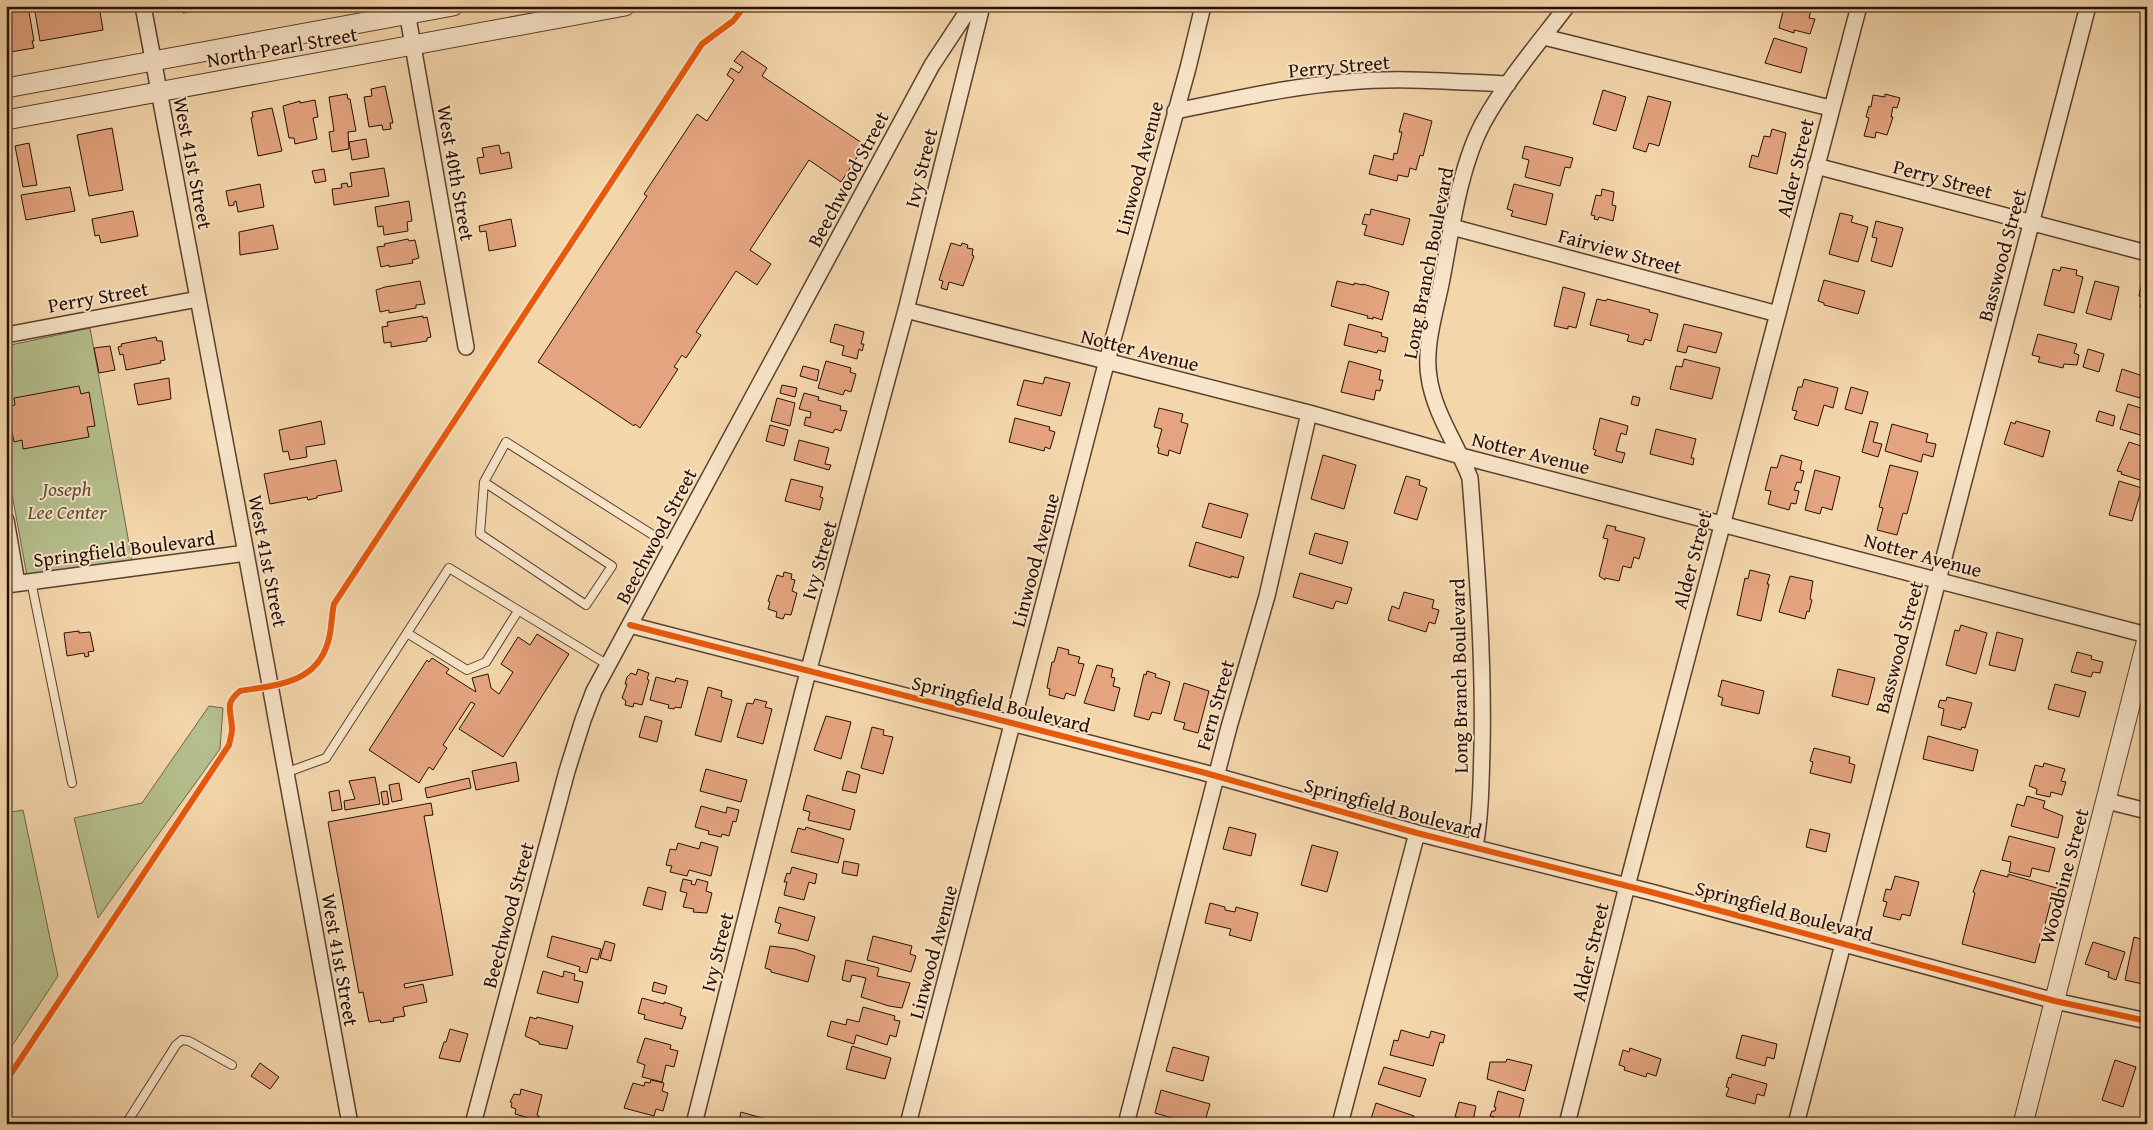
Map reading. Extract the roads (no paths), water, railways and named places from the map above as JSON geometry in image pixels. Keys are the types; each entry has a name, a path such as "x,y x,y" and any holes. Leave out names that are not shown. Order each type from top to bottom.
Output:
{"street":[{"name":"West 41st Street","path":"144,6 350,1124"},
{"name":"North Pearl Street","path":"6,88 154,61 407,10 453,6"},
{"name":"North Pearl Street","path":"6,120 624,6"},
{"name":"Beechwood Street","path":"473,1124 582,720 608,665 932,65 971,6"},
{"name":"Ivy Street","path":"694,1124 809,671 906,310 982,6"},
{"name":"Linwood Avenue","path":"908,1124 1202,6"},
{"name":"Long Branch Boulevard","path":"1475,847 1480,821 1482,762 1481,633 1470,478 1433,399 1428,374 1428,346 1452,227 1469,158 1483,124 1508,84 1567,6"},
{"name":"Alder Street","path":"1567,1124 1627,886 1778,314 1830,108 1859,6"},
{"name":"Basswood Street","path":"1796,1124 2088,6"},
{"name":"West 40th Street","path":"407,10 466,347"},
{"path":"1544,36 1830,108"},
{"name":"Perry Street","path":"1175,111 1301,87 1348,82 1435,80 1508,84"},
{"name":"Perry Street","path":"1816,166 2147,253"},
{"name":"Fairview Street","path":"1452,227 1778,314"},
{"name":"Perry Street","path":"6,335 198,299"},
{"name":"Notter Avenue","path":"906,310 2147,635"},
{"name":"Fern Street","path":"1126,1124 1216,776 1267,596 1309,414"},
{"path":"6,522 18,583"},
{"name":"Springfield Boulevard","path":"18,583 246,553"},
{"name":"Springfield Boulevard","path":"630,625 1216,776 1417,833 1627,886 2055,1001 2147,1022"},
{"name":"Woodbine Street","path":"2023,1124 2147,639"},
{"path":"2107,801 2147,811"},
{"path":"1340,1124 1417,833"}],"lane":[{"path":"484,482 612,566 586,605 480,534 484,482 506,442 672,547"},
{"path":"286,773 326,758 449,568 608,665"},
{"path":"18,583 72,783"},
{"path":"407,634 468,670 486,662 518,611"},
{"path":"126,1124 176,1045 182,1040 189,1041 232,1065"}],"park label":[{"name":"Joseph Lee Center","path":"67,500"}]}
